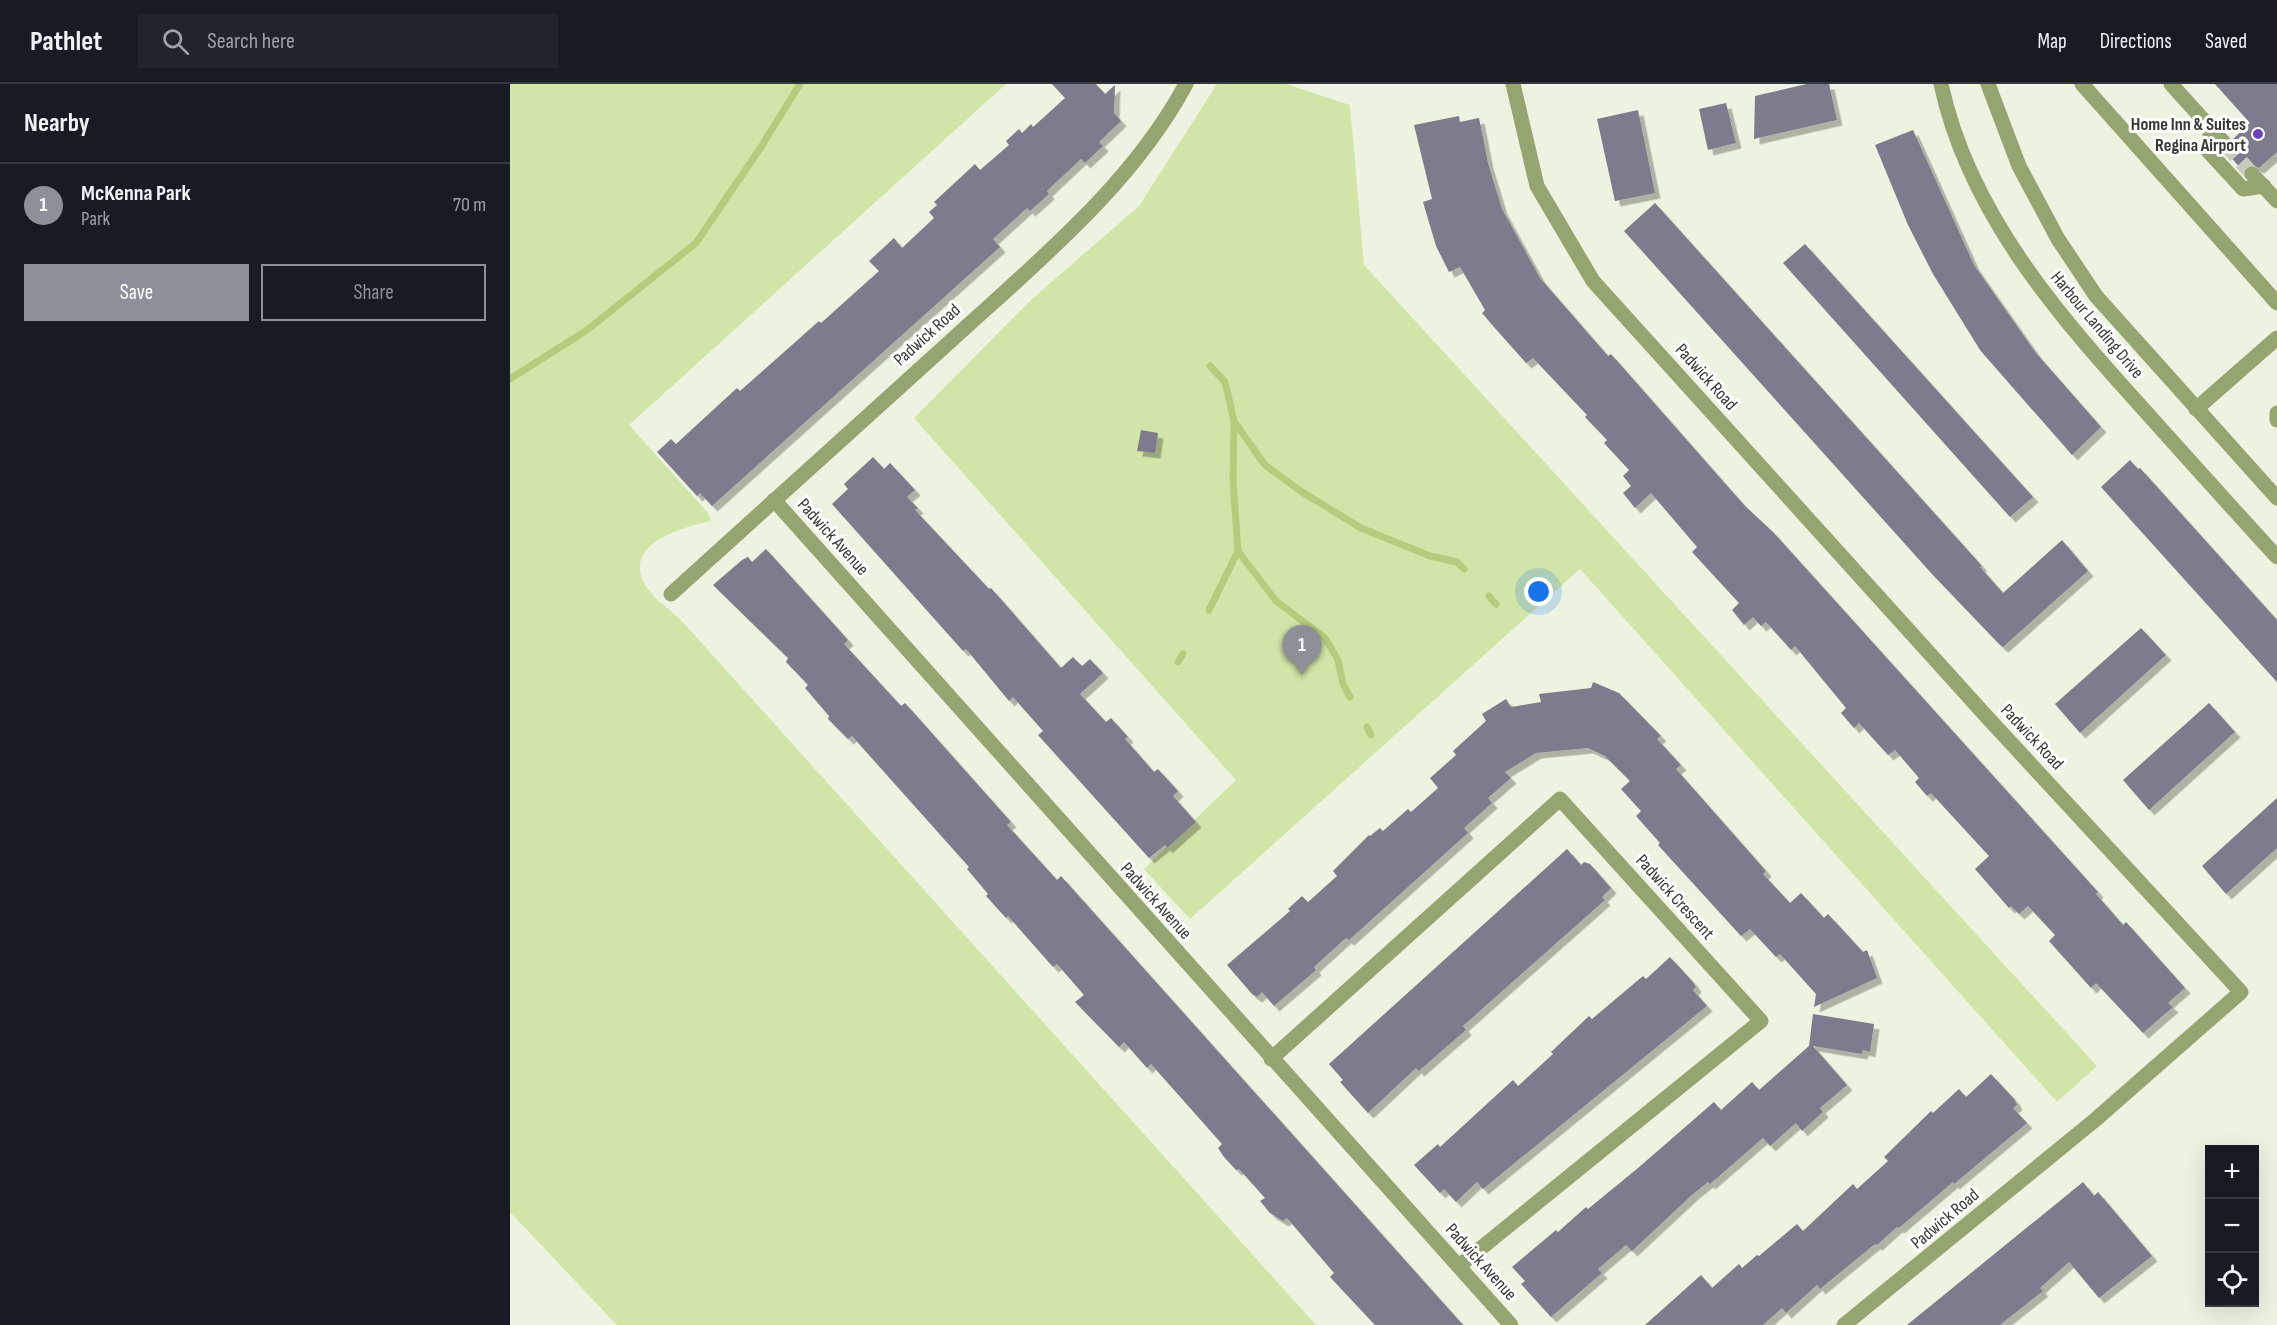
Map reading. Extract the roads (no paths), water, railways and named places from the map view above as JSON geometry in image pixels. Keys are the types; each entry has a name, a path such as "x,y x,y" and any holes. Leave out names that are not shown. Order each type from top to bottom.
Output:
{"street":[{"name":"Padwick Road","path":"670,594 1030,269 1134,163 1170,114 1186,84"},
{"name":"Padwick Road","path":"1513,84 1537,186 1593,281 1987,717 2241,992 2095,1120 1844,1325"},
{"name":"Harbour Landing Drive","path":"1941,84 1945,104 1970,169 1999,226 2027,271 2109,371 2277,557"},
{"name":"Harbour Landing Drive","path":"1988,84 2019,166 2058,239 2096,296 2277,498"},
{"path":"2082,84 2277,303"},
{"path":"2171,84 2226,145"},
{"path":"2211,128 2208,151 2243,189 2264,186"},
{"path":"2252,174 2277,201"},
{"path":"2196,410 2277,338"},
{"path":"2277,413 2277,420"},
{"name":"Padwick Avenue","path":"774,500 1511,1325"},
{"name":"Padwick Crescent","path":"1271,1059 1560,799 1761,1021 1459,1266"}],"waterway":[{"path":"510,379 587,330 696,243 761,147 800,84"},
{"path":"1210,366 1225,382 1234,421 1233,481 1238,551 1276,601 1325,638 1338,660 1343,684 1350,697"},
{"path":"1234,421 1265,465 1302,492 1361,528 1430,556 1457,562 1464,569"},
{"path":"1209,610 1238,551"},
{"path":"1489,596 1496,604"},
{"path":"1178,662 1183,654"},
{"path":"1367,727 1371,735"}],"tunnel":[{"path":"2226,145 2252,174"}],"place":[{"name":"Home Inn & Suites Regina Airport","path":"2258,134"},
{"name":"McKenna Park","path":"1302,675"}]}
